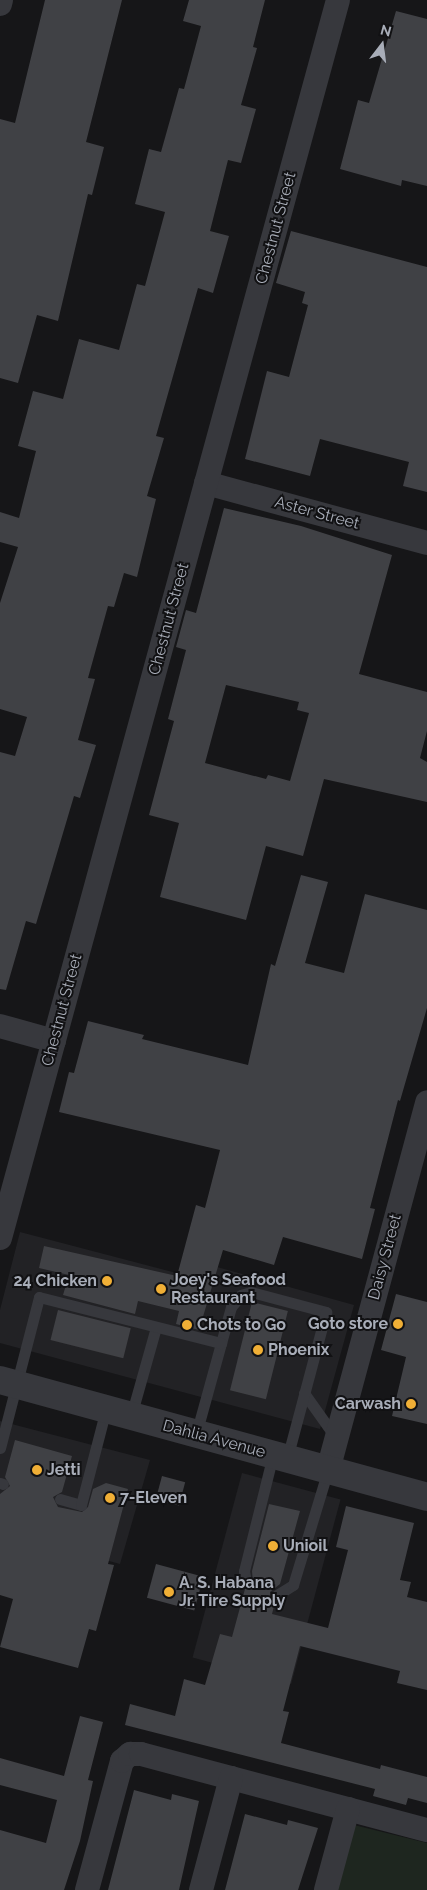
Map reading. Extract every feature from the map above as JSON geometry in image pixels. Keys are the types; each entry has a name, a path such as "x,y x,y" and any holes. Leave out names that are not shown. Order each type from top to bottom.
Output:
{"street":[{"path":"0,4 1,0"},
{"name":"Chestnut Street","path":"0,1238 338,0"},
{"name":"Aster Street","path":"206,483 427,543"},
{"path":"0,1026 54,1041"},
{"name":"Daisy Street","path":"328,1470 422,1140 427,1102"},
{"name":"Dahlia Avenue","path":"8,1383 427,1497"},
{"path":"87,1890 122,1762 130,1754 140,1754 427,1830"},
{"path":"200,1890 231,1778"},
{"path":"326,1890 348,1809"}],"lane":[{"path":"196,1434 231,1307 241,1295 251,1292 326,1312 304,1393 280,1457 244,1571 246,1582"},
{"path":"0,1448 8,1383 39,1297 221,1343"},
{"path":"60,1499 81,1505 156,1327"},
{"path":"304,1393 336,1438"},
{"path":"277,1595 293,1585 328,1470"}],"shaded area":[{"path":"20,1232 184,1275 188,1259 354,1305 320,1429 0,1343 0,1310"},
{"path":"0,1421 150,1460 120,1564 0,1531"},
{"path":"242,1473 341,1499 291,1684 193,1657"},
{"path":"350,1824 427,1843 427,1890 333,1890"}],"building":[{"path":"45,0 122,0 86,142 104,147 92,195 88,194 58,321 37,315 18,383 0,378 0,119 15,123"},
{"path":"189,0 265,0 253,47 257,48 241,105 256,109 241,163 228,160 210,231 229,236 213,293 198,288 156,436 164,438 147,496 156,499 137,577 124,573 114,607 108,606 88,678 95,679 78,740 96,745 80,798 74,796 36,924 26,921 6,990 0,989 0,752 15,756 27,717 0,709 0,603 18,547 0,542 0,512 19,518 36,451 18,446 33,391 63,399 79,339 119,350 137,284 145,286 165,212 135,204 149,149 161,152 179,88 184,89 201,26 183,21"},
{"path":"396,11 427,19 427,186 402,180 401,186 340,169 358,100 369,103"},
{"path":"291,231 427,267 427,492 403,486 409,462 320,439 310,476 245,459 267,371 289,377 308,305 302,303 305,292 276,283"},
{"path":"224,508 301,526 392,555 359,674 427,692 427,731 420,758 427,762 427,802 324,779 303,856 266,846 246,920 160,897 179,823 149,815 174,721 168,719 186,650 176,647 186,610 196,613","holes":["226,685 299,702 297,710 309,713 290,781 268,775 266,779 205,763"]},
{"path":"301,875 328,882 305,963 344,973 365,894 427,910 427,1008 400,1101 398,1100 370,1208 375,1209 362,1259 283,1237 274,1265 223,1250 199,1330 176,1324 179,1311 138,1301 135,1314 63,1295 69,1275 39,1268 44,1246 177,1276 196,1205 205,1208 220,1150 59,1112 69,1072 74,1073 88,1021 144,1035 142,1039 248,1065 271,964 275,966"},
{"path":"396,1294 427,1302 427,1424 392,1416 406,1357 381,1350"},
{"name":"Phoenix","path":"252,1302 288,1311 266,1399 230,1390"},
{"path":"58,1310 131,1328 123,1358 51,1340"},
{"path":"15,1440 72,1456 62,1492 53,1497 58,1507 82,1512 88,1507 93,1489 106,1483 128,1489 108,1564 114,1565 96,1631 89,1629 78,1668 0,1647 13,1599 0,1595 0,1494 10,1486 5,1477"},
{"path":"162,1476 185,1482 179,1505 156,1499"},
{"path":"269,1504 300,1511 280,1584 270,1592 270,1599 275,1602 272,1614 328,1628 348,1550 336,1547 346,1506 414,1523 400,1580 411,1582 407,1597 427,1602 427,1690 397,1683 400,1671 300,1646 283,1711 289,1712 281,1743 380,1769 381,1765 427,1777 427,1803 408,1798 406,1805 373,1796 375,1789 125,1725 130,1704 175,1716 184,1679 205,1685 220,1634 232,1637 245,1589 253,1584 252,1571"},
{"path":"156,1564 203,1577 194,1610 147,1598"},
{"path":"80,1716 103,1722 88,1780 93,1781 80,1841 64,1890 0,1890 0,1830 46,1843 57,1800 0,1785 0,1758 64,1776"},
{"path":"134,1790 171,1800 172,1794 199,1801 179,1890 108,1890"},
{"path":"245,1814 287,1825 288,1820 318,1828 298,1890 225,1890"}],"place":[{"name":"24 Chicken","path":"107,1281"},
{"name":"Joey's Seafood Restaurant","path":"161,1289"},
{"name":"Goto store","path":"398,1324"},
{"name":"Chots to Go","path":"187,1325"},
{"name":"Phoenix","path":"258,1350"},
{"name":"Carwash","path":"411,1404"},
{"name":"Jetti","path":"37,1470"},
{"name":"7-Eleven","path":"110,1498"},
{"name":"Unioil","path":"273,1546"},
{"name":"A. S. Habana Jr. Tire Supply","path":"169,1592"}]}
